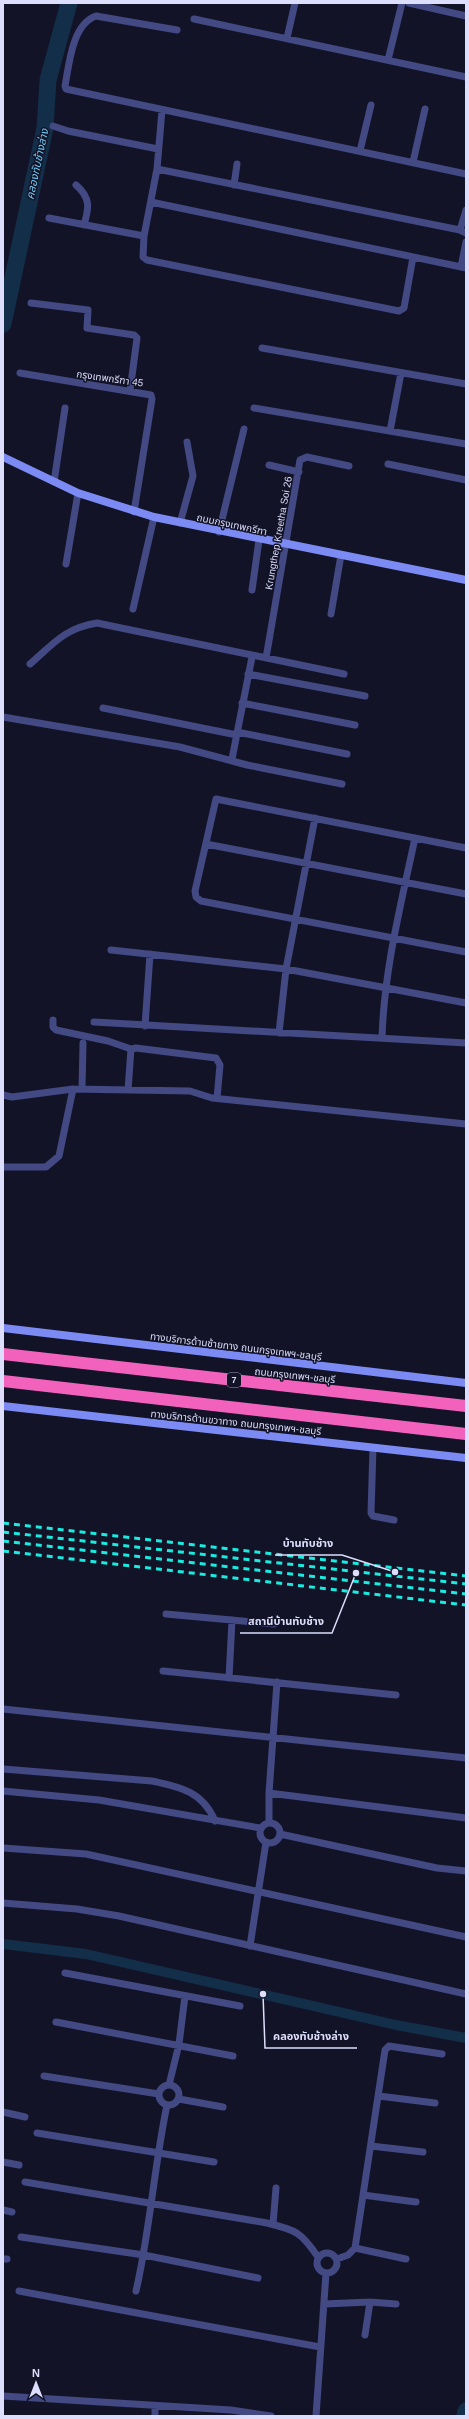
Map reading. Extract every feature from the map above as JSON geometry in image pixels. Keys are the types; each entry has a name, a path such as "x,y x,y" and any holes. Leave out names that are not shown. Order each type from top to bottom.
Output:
{"highway":[{"name":"ถนนกรุงเทพฯ-ชลบุรี","path":"3,1354 466,1406"},
{"path":"3,1381 466,1434"}],"main road":[{"name":"ถนนกรุงเทพกรีฑา","path":"3,457 78,493 134,512 219,532 466,580"},
{"name":"ทางบริการด้านซ้ายทาง ถนนกรุงเทพฯ-ชลบุรี","path":"3,1328 466,1383"},
{"name":"ทางบริการด้านขวาทาง ถนนกรุงเทพฯ-ชลบุรี","path":"3,1406 466,1458"}],"street":[{"path":"287,38 295,3"},
{"path":"388,60 402,3"},
{"path":"409,3 466,16"},
{"path":"177,30 96,16 89,18 78,33 65,86 69,91 466,172"},
{"path":"194,19 466,77"},
{"path":"360,151 371,105"},
{"path":"413,162 425,109"},
{"path":"162,110 157,169 142,254 147,260 395,312 402,311 404,308 413,257"},
{"path":"53,126 68,131 158,149"},
{"path":"234,185 237,164"},
{"path":"157,169 463,231 466,210"},
{"path":"76,185 85,193 88,200 89,208 84,225"},
{"path":"150,202 463,267 466,242"},
{"path":"49,218 144,236"},
{"path":"31,303 88,310 87,328 136,336 130,390"},
{"path":"262,348 466,384"},
{"path":"390,431 401,372"},
{"name":"กรุงเทพกรีฑา 45","path":"20,373 148,393 152,399 134,512"},
{"path":"54,482 65,408"},
{"path":"254,408 466,444"},
{"path":"219,532 244,429"},
{"path":"180,523 193,476 187,442"},
{"name":"Krungthep Kreetha Soi 26","path":"266,658 287,545 300,460 302,458 349,466"},
{"path":"388,464 466,480"},
{"path":"269,465 299,472"},
{"path":"66,564 78,493"},
{"path":"133,609 154,517"},
{"path":"252,590 259,540"},
{"path":"331,614 341,555"},
{"path":"30,664 65,632 79,626 96,623 252,657 266,658 344,674"},
{"path":"232,759 252,657"},
{"path":"248,674 365,696"},
{"path":"242,703 355,725"},
{"path":"103,708 347,754"},
{"path":"3,717 122,736 232,759 247,765 342,784"},
{"path":"466,848 216,799 196,897 201,901 466,952"},
{"path":"279,1033 286,969 315,818"},
{"path":"382,1038 386,987 394,938 415,838"},
{"path":"206,844 466,894"},
{"path":"111,950 286,969 466,1003"},
{"path":"145,1026 150,954"},
{"path":"53,1020 53,1027 56,1030 108,1041 131,1049 216,1058 220,1065 217,1098"},
{"path":"94,1022 466,1043"},
{"path":"82,1089 83,1043"},
{"path":"128,1090 131,1049"},
{"path":"3,1167 46,1167 52,1164 59,1156 73,1089"},
{"path":"3,1095 12,1097 73,1089 190,1091 217,1098 466,1124"},
{"path":"374,1448 371,1513 374,1516 394,1520"},
{"path":"166,1614 274,1624"},
{"path":"229,1678 232,1620"},
{"path":"163,1671 396,1695"},
{"path":"269,1822 269,1793 277,1682"},
{"path":"3,1709 466,1758"},
{"path":"3,1769 152,1781 168,1784 185,1789 201,1800 209,1808 214,1821"},
{"path":"3,1791 99,1800 260,1828 269,1822"},
{"path":"269,1793 466,1818"},
{"path":"269,1822 276,1825 280,1834"},
{"path":"260,1828 259,1835 266,1842 273,1842 280,1834"},
{"path":"280,1834 438,1868 466,1871"},
{"path":"250,1946 260,1893 266,1842"},
{"path":"3,1848 86,1854 466,1937"},
{"path":"3,1903 101,1912 466,1994"},
{"path":"64,1973 240,2006"},
{"path":"169,2085 179,2044 185,1996"},
{"path":"56,2022 179,2044 233,2056"},
{"path":"337,2259 348,2255 356,2248 385,2050 388,2047 442,2054"},
{"path":"44,2076 159,2094"},
{"path":"169,2085 178,2090 179,2099 174,2105 167,2106 160,2101 159,2094 162,2088 169,2085"},
{"path":"378,2096 435,2103"},
{"path":"179,2099 223,2106"},
{"path":"136,2291 144,2255 157,2151 167,2106"},
{"path":"3,2112 25,2117"},
{"path":"37,2133 157,2151 214,2162"},
{"path":"370,2146 423,2152"},
{"path":"3,2162 19,2165"},
{"path":"25,2182 150,2205 273,2224 293,2230 305,2238 318,2257 318,2267 326,2273"},
{"path":"273,2224 276,2188"},
{"path":"363,2195 416,2202"},
{"path":"3,2210 12,2212"},
{"path":"21,2237 144,2255 258,2278"},
{"path":"356,2248 406,2259"},
{"path":"318,2257 328,2252 337,2259"},
{"path":"326,2273 336,2269 337,2259"},
{"path":"316,2416 326,2273"},
{"path":"18,2291 320,2347"},
{"path":"324,2304 370,2302 396,2304"},
{"path":"365,2335 370,2302"},
{"path":"3,2396 156,2407 231,2410 271,2416"},
{"path":"155,2416 156,2407"}],"waterway":[{"name":"คลองทับช้างล่าง","path":"3,324 45,128 48,80 69,3"},
{"name":"คลองทับช้างล่าง","path":"3,1944 86,1954 396,2025 466,2038"},
{"path":"465,2416 466,2411"}],"railway":[{"path":"3,1523 466,1576"},
{"path":"3,1532 466,1584"},
{"path":"3,1541 466,1594"},
{"path":"3,1551 466,1605"}],"place":[{"name":"บ้านทับช้าง","path":"395,1572"},
{"name":"สถานีบ้านทับช้าง","path":"356,1573"},
{"name":"คลองทับช้างล่าง","path":"263,1994"}]}
